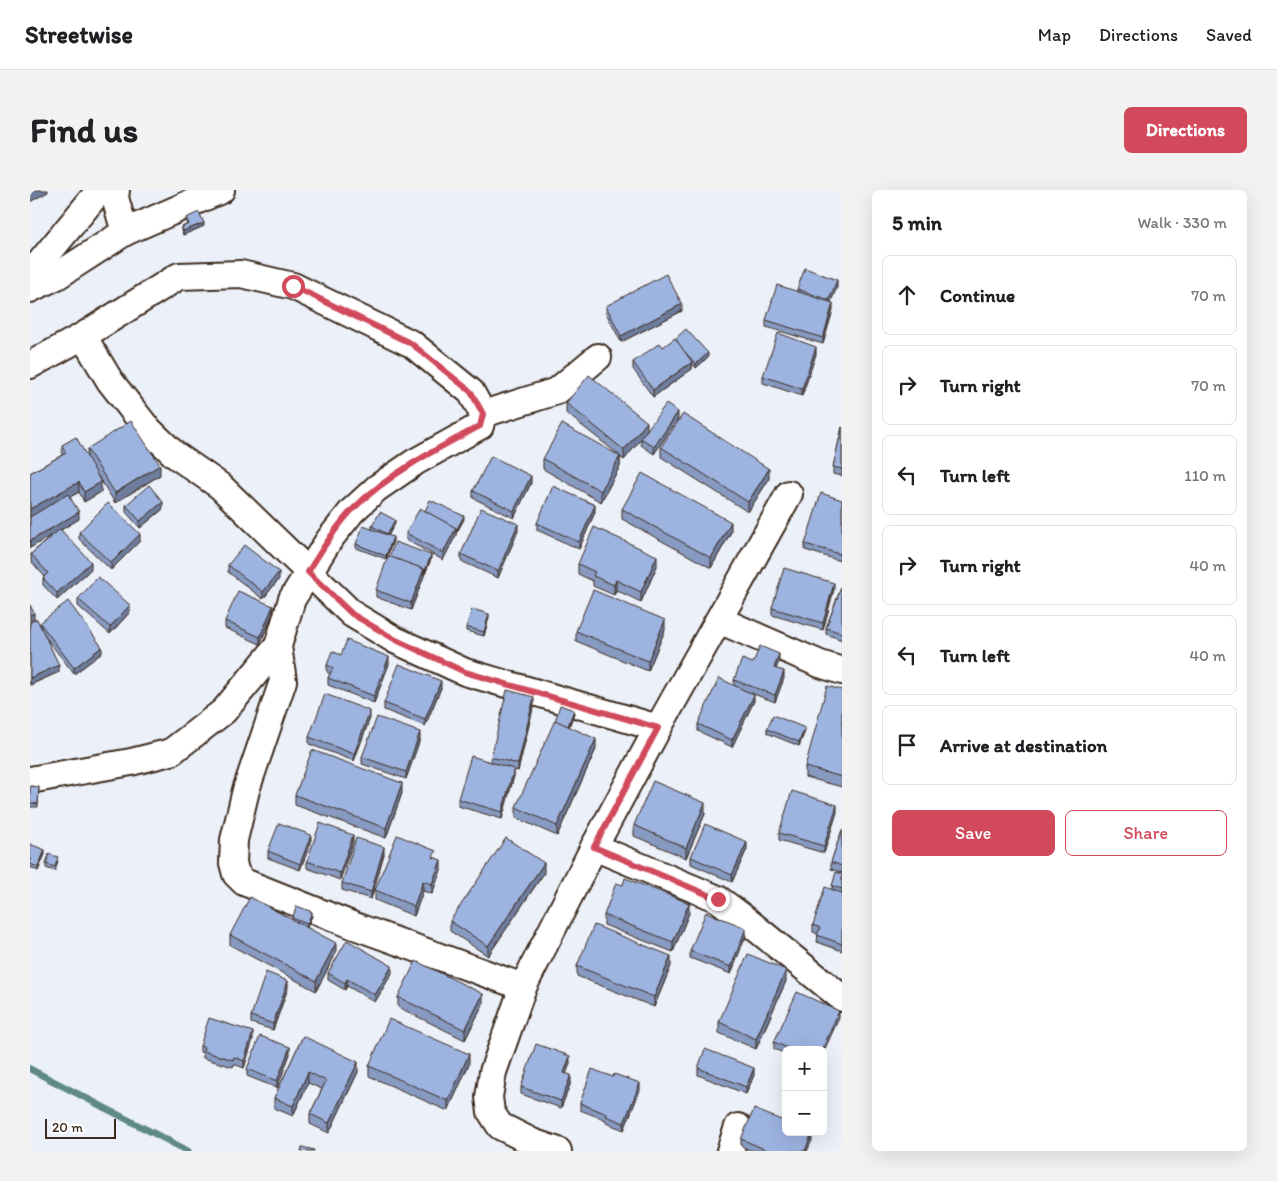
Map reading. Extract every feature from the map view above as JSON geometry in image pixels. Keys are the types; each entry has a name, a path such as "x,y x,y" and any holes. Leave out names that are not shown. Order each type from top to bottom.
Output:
{"street":[{"path":"30,278 39,264 100,190"},
{"path":"116,190 114,198 125,232"},
{"path":"30,289 57,276 125,232 221,190"},
{"path":"30,365 83,336 179,276 241,274 293,286 412,344 471,392 483,414 480,426 415,462 377,488 352,511 329,540 292,599 278,646 224,711 171,752 131,762 30,780"},
{"path":"83,336 110,381 146,427 174,454 220,486 352,614 396,640 465,672 658,728"},
{"path":"483,414 557,392 598,357"},
{"path":"558,1151 532,1142 500,1126 491,1112 488,1097 493,1072 523,987 594,847 658,728 789,494"},
{"path":"718,620 820,664 842,671"},
{"path":"278,646 283,681 246,790 234,840 233,863 236,874 244,882 352,925 523,987"},
{"path":"594,847 718,899 842,998"},
{"path":"730,1151 738,1126"}],"building":[{"path":"199,212 204,223 183,231 182,227 189,224 186,218"},
{"path":"805,268 837,280 829,300 797,289"},
{"path":"666,274 682,304 621,336 606,306"},
{"path":"777,285 833,303 823,338 766,320"},
{"path":"686,329 708,353 696,364 675,339"},
{"path":"778,333 816,347 802,389 763,376"},
{"path":"675,338 692,362 653,390 633,362 660,343 663,347"},
{"path":"589,375 647,422 624,450 566,403"},
{"path":"666,404 678,412 654,447 641,438"},
{"path":"683,414 769,469 748,502 661,447"},
{"path":"131,421 160,465 115,493 87,449"},
{"path":"562,424 620,456 601,491 543,459"},
{"path":"842,427 842,469 833,467"},
{"path":"76,437 101,482 84,492 79,482 30,509 30,473 66,453 62,445"},
{"path":"491,456 531,476 514,511 473,491"},
{"path":"642,473 731,522 711,558 622,509"},
{"path":"149,485 163,502 140,521 126,505"},
{"path":"553,486 595,505 579,542 537,523"},
{"path":"821,493 842,500 842,547 840,554 805,544"},
{"path":"68,494 79,512 30,541 30,517"},
{"path":"430,500 464,516 457,529 425,511"},
{"path":"108,503 140,534 111,563 79,532"},
{"path":"420,508 456,528 443,553 406,533"},
{"path":"481,508 518,524 498,571 461,554"},
{"path":"380,512 395,520 387,534 372,526"},
{"path":"363,526 393,537 386,556 356,544"},
{"path":"594,527 657,556 641,592 616,580 614,585 593,576 595,572 578,564"},
{"path":"60,529 91,562 57,593 43,578 48,573 31,554"},
{"path":"395,542 431,555 425,571 424,569 389,557"},
{"path":"244,545 279,572 263,592 228,565"},
{"path":"388,556 424,569 411,603 376,590"},
{"path":"784,568 834,583 823,623 772,608"},
{"path":"98,577 130,605 110,627 78,599"},
{"path":"842,585 842,633 826,628"},
{"path":"593,590 665,620 648,661 576,631"},
{"path":"238,591 273,606 260,637 225,621"},
{"path":"68,601 102,647 74,668 40,623"},
{"path":"30,605 34,613 30,615"},
{"path":"472,609 489,614 484,632 466,627"},
{"path":"37,619 59,665 30,678 30,622"},
{"path":"347,640 389,657 374,696 328,678 333,668 327,665 332,651 341,655"},
{"path":"760,646 779,654 774,668 784,671 775,695 734,680 742,659 753,663"},
{"path":"399,664 441,681 425,719 384,703"},
{"path":"719,678 754,695 732,740 698,724"},
{"path":"827,686 842,690 842,777 805,767"},
{"path":"507,690 534,697 518,764 491,757"},
{"path":"325,694 370,711 354,754 309,737"},
{"path":"560,705 574,710 568,726 555,721"},
{"path":"773,715 805,728 799,742 767,729"},
{"path":"377,717 420,732 406,772 362,757"},
{"path":"555,720 596,739 557,826 516,807"},
{"path":"312,750 402,783 386,828 295,795"},
{"path":"471,756 514,769 502,812 458,799"},
{"path":"653,781 705,803 686,848 634,825"},
{"path":"30,786 39,787 38,804 30,803"},
{"path":"792,791 837,805 824,846 779,833"},
{"path":"279,823 311,835 300,864 268,851"},
{"path":"320,823 353,835 340,873 307,861"},
{"path":"705,824 747,842 732,875 691,857"},
{"path":"842,830 842,866 831,862"},
{"path":"397,835 436,851 433,857 441,860 432,884 423,881 414,906 375,890"},
{"path":"356,838 384,847 371,892 342,883"},
{"path":"506,838 544,863 488,946 450,921"},
{"path":"30,844 45,850 38,867 30,864"},
{"path":"49,854 58,857 55,867 46,864"},
{"path":"836,872 842,874 842,889 832,886"},
{"path":"625,878 689,903 673,942 604,915 616,883 623,885"},
{"path":"825,887 842,893 842,944 817,935 820,928 813,925"},
{"path":"250,897 336,943 316,981 230,935"},
{"path":"297,906 312,912 307,924 292,918"},
{"path":"706,912 746,928 731,967 690,951"},
{"path":"594,925 671,956 654,997 577,966"},
{"path":"347,940 392,966 375,995 347,979 345,983 328,973"},
{"path":"748,954 786,970 756,1039 719,1022"},
{"path":"416,961 483,994 465,1030 398,997"},
{"path":"266,972 288,981 273,1024 251,1016"},
{"path":"797,992 839,1011 824,1046 783,1046 774,1042"},
{"path":"209,1018 253,1032 244,1061 234,1057 233,1060 203,1051 204,1047 200,1046"},
{"path":"389,1019 469,1054 448,1101 369,1066"},
{"path":"260,1036 290,1047 277,1081 247,1069"},
{"path":"303,1036 358,1062 329,1123 310,1114 326,1081 308,1072 293,1106 274,1098"},
{"path":"536,1044 570,1056 564,1073 571,1075 561,1101 521,1087"},
{"path":"705,1049 754,1068 746,1087 698,1068"},
{"path":"592,1069 613,1077 614,1074 640,1083 624,1123 580,1103"},
{"path":"754,1109 782,1120 782,1136 811,1136 805,1151 769,1151 741,1139"},
{"path":"302,1147 314,1150 314,1151 301,1151"}],"waterway":[{"path":"30,1069 188,1151"}],"route":[{"path":"293,286 412,344 471,392 483,414 480,426 415,462 377,488 352,511 329,540 308,572 352,614 396,640 465,672 658,728 594,847 718,899"}]}
